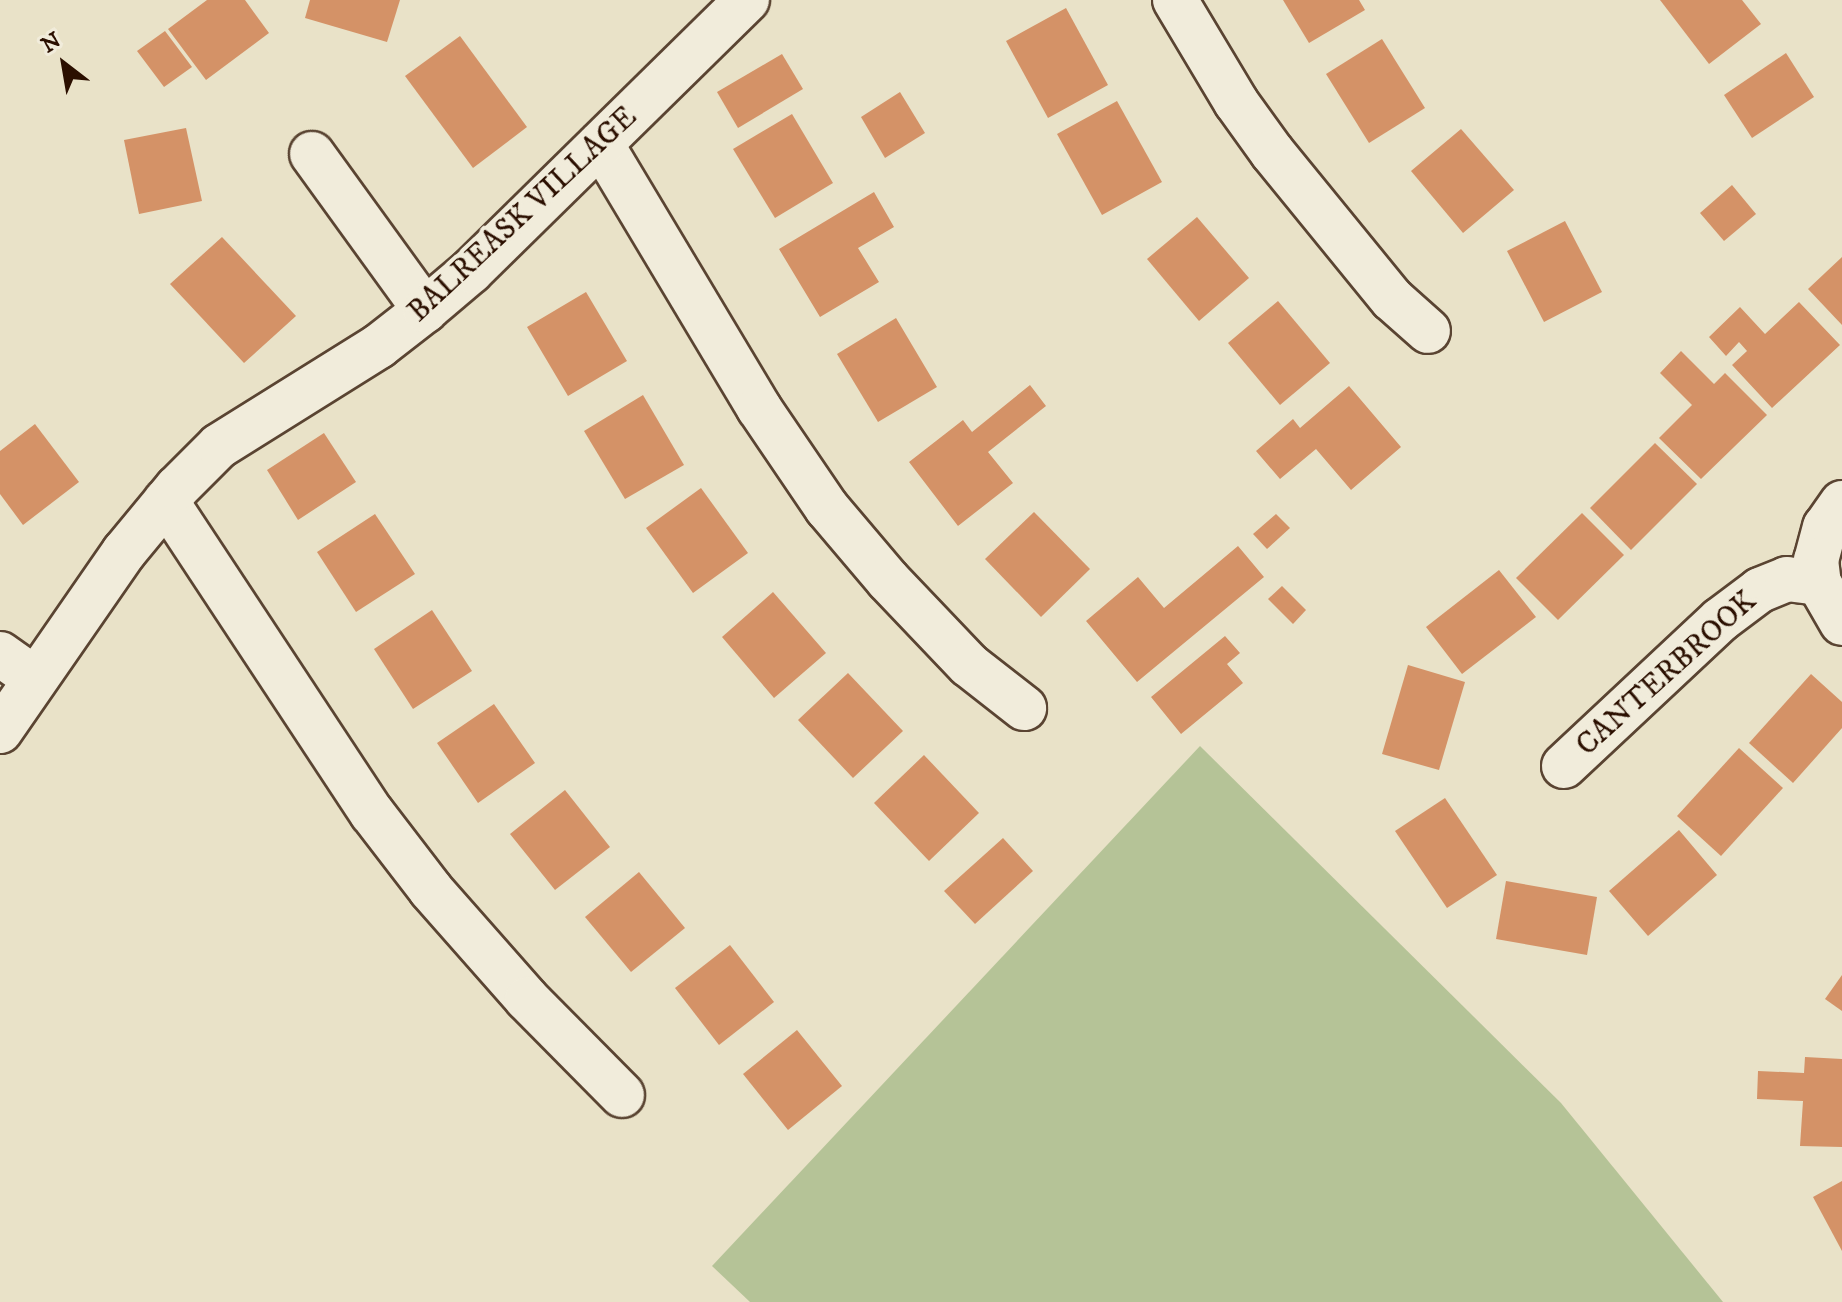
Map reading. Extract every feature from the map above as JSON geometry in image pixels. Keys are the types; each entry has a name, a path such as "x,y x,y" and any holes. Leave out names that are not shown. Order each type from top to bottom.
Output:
{"street":[{"name":"BALREASK VILLAGE","path":"0,731 17,666 219,446 379,346 425,310 471,271 747,0"},
{"path":"1175,0 1236,102 1272,152 1392,299 1428,331"},
{"path":"601,144 759,408 827,508 888,580 969,665 1024,708"},
{"path":"312,154 425,310"},
{"path":"166,501 372,813 431,890 527,999 622,1095"},
{"path":"1842,503 1822,538 1816,560 1819,583 1842,623"},
{"name":"CANTERBROOK","path":"1564,766 1720,620 1760,590 1787,579 1819,583"}],"green space":[{"path":"1200,746 1561,1103 1723,1302 750,1302 712,1266"}],"building":[{"path":"207,0 245,0 269,33 206,80 168,29"},
{"path":"310,0 400,0 387,42 305,18"},
{"path":"1283,0 1359,0 1365,10 1309,43"},
{"path":"1660,0 1742,0 1761,24 1709,64"},
{"path":"1066,8 1108,85 1048,118 1006,41"},
{"path":"165,31 192,67 164,87 137,51"},
{"path":"460,36 527,127 473,168 405,76"},
{"path":"1382,39 1425,108 1369,143 1326,74"},
{"path":"1786,53 1814,97 1752,138 1724,95"},
{"path":"782,54 803,89 738,128 717,92"},
{"path":"900,92 925,133 885,158 861,117"},
{"path":"1117,101 1162,182 1102,215 1057,134"},
{"path":"792,114 833,183 775,218 733,149"},
{"path":"186,128 202,201 139,214 124,140"},
{"path":"1461,129 1514,190 1463,233 1411,171"},
{"path":"1732,185 1756,214 1724,241 1700,213"},
{"path":"874,192 894,227 858,248 879,282 820,317 779,249"},
{"path":"1197,217 1249,278 1199,321 1147,259"},
{"path":"1565,221 1602,292 1544,322 1507,251"},
{"path":"222,237 296,316 244,363 170,284"},
{"path":"1842,257 1842,325 1808,289"},
{"path":"586,292 627,361 568,396 527,327"},
{"path":"1278,301 1330,363 1280,405 1228,343"},
{"path":"1799,302 1840,345 1772,408 1732,365 1747,351 1739,342 1726,356 1709,337 1740,307 1765,334"},
{"path":"896,318 937,387 878,422 837,354"},
{"path":"1681,351 1714,384 1725,373 1767,415 1701,479 1659,438 1692,405 1660,373"},
{"path":"1030,385 1046,406 988,452 1013,483 958,526 909,462 963,420 972,432"},
{"path":"1349,386 1401,447 1351,490 1316,449 1280,479 1256,451 1293,419 1300,428"},
{"path":"643,395 684,465 625,499 584,431"},
{"path":"35,424 79,482 23,525 0,494 0,451"},
{"path":"324,433 356,482 298,520 267,470"},
{"path":"1655,443 1697,484 1631,550 1590,508"},
{"path":"701,488 748,553 693,593 646,528"},
{"path":"1034,512 1090,569 1041,617 985,559"},
{"path":"1582,513 1624,555 1558,620 1516,578"},
{"path":"375,514 415,574 356,612 317,552"},
{"path":"1276,514 1290,528 1267,549 1253,534"},
{"path":"1238,546 1264,577 1137,682 1086,621 1138,577 1164,608"},
{"path":"1499,570 1536,617 1462,674 1426,627"},
{"path":"1282,586 1306,610 1293,624 1268,599"},
{"path":"773,592 826,653 774,698 722,637"},
{"path":"432,610 472,671 413,709 374,649"},
{"path":"1225,636 1240,653 1227,664 1243,683 1181,734 1151,697"},
{"path":"1408,665 1465,682 1439,770 1382,754"},
{"path":"848,673 903,731 853,778 798,720"},
{"path":"1811,674 1842,702 1842,728 1793,783 1749,743"},
{"path":"494,704 535,763 478,803 437,743"},
{"path":"1739,748 1783,788 1721,856 1677,816"},
{"path":"924,755 979,813 929,861 874,803"},
{"path":"565,790 610,847 555,890 510,834"},
{"path":"1445,798 1497,875 1447,908 1395,831"},
{"path":"1679,830 1717,875 1648,936 1609,891"},
{"path":"1003,838 1033,871 975,924 944,891"},
{"path":"639,872 685,928 631,972 585,917"},
{"path":"1506,881 1597,897 1587,955 1496,939"},
{"path":"730,945 774,1002 719,1045 675,988"},
{"path":"1842,975 1842,1011 1825,999"},
{"path":"797,1030 842,1086 788,1130 743,1074"},
{"path":"1805,1057 1842,1059 1842,1147 1800,1146 1803,1101 1757,1099 1758,1071 1804,1073"},
{"path":"1842,1181 1842,1251 1813,1197"}]}
